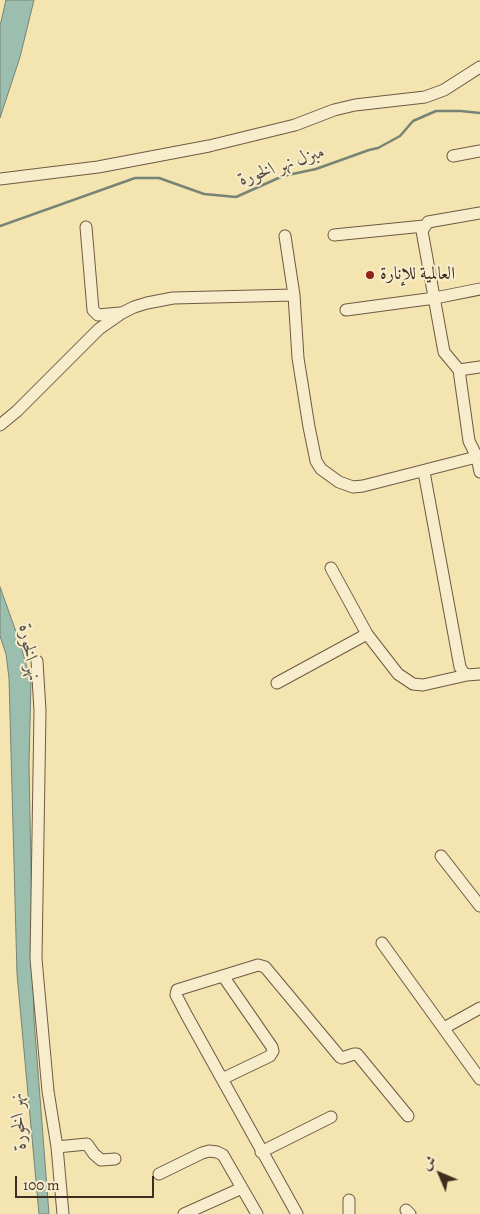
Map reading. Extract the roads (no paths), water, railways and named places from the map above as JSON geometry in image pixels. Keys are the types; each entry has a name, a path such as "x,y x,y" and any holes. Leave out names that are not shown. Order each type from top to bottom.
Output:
{"street":[{"path":"0,179 98,167 208,146 295,125 334,110 355,105 424,97 444,90 480,67"},
{"path":"453,156 480,151"},
{"path":"480,213 428,222 422,231 444,352 459,370 469,441 478,457 480,472"},
{"path":"334,235 424,226"},
{"path":"86,227 93,310 98,315 122,313"},
{"path":"285,236 294,295 298,358 316,461 321,469 339,482 353,486 362,486 478,457"},
{"path":"346,310 435,298 480,289"},
{"path":"0,425 17,411 99,329 122,313 147,303 174,298 294,295"},
{"path":"459,370 480,367"},
{"path":"424,472 460,667 467,675"},
{"path":"331,568 367,634 398,674 414,684 422,685 480,674"},
{"path":"277,683 367,634"},
{"path":"37,661 40,711 36,959 48,1091 57,1147 63,1214"},
{"path":"441,856 480,906"},
{"path":"382,943 480,1079"},
{"path":"297,1214 187,1016 176,992 180,988 258,965 265,967 340,1057 356,1054 408,1116"},
{"path":"222,1079 270,1056 273,1051 223,976"},
{"path":"444,1028 480,1008"},
{"path":"261,1152 331,1117"},
{"path":"57,1147 86,1144 101,1160 116,1159"},
{"path":"159,1174 202,1153 209,1151 217,1152 223,1156 257,1214"},
{"path":"184,1214 242,1188"},
{"path":"349,1200 349,1214"}],"waterway":[{"name":"مبزل نهر الخورة","path":"0,226 135,178 159,178 204,194 236,197 283,176 316,169 378,148 400,136 413,121 436,111 480,113"}],"place":[{"name":"العالمية للإنارة","path":"370,275"}],"water label":[{"name":"نهر الخورة","path":"29,653"},
{"name":"نهر الخورة","path":"19,1121"}]}
